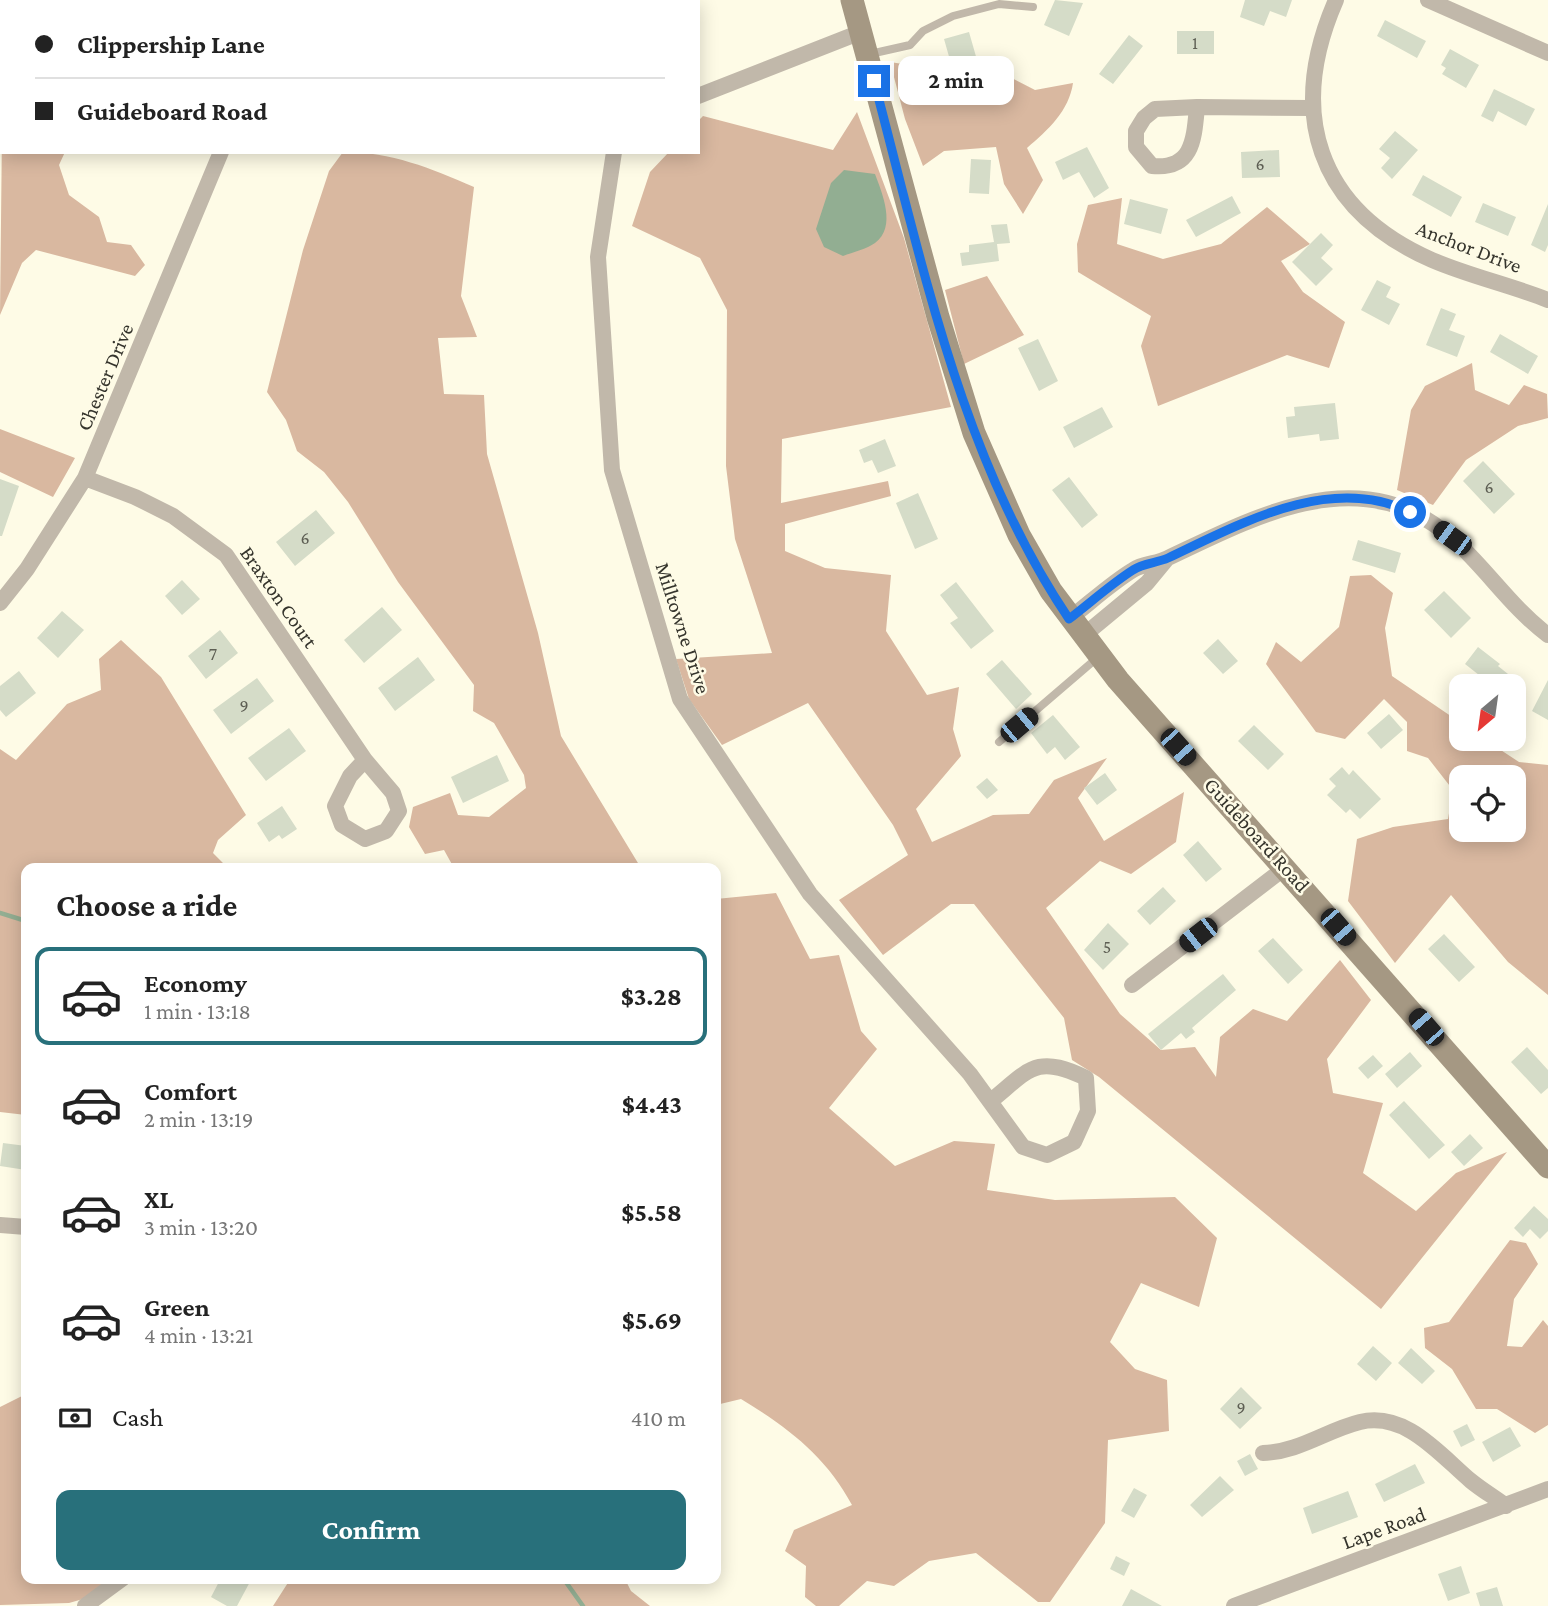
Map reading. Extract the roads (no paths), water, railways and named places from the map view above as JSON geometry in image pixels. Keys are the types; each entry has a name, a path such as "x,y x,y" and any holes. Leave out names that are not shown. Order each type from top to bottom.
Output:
{"street":[{"name":"Guideboard Road","path":"852,0 935,306 974,433 1019,535 1076,628 1099,656 1548,1167"},
{"name":"Anchor Drive","path":"1336,0 1314,75 1311,108 1316,139 1326,168 1347,198 1379,228 1433,260 1548,300"},
{"path":"1429,0 1548,52"},
{"path":"700,95 860,32"},
{"path":"1197,107 1193,143 1181,161 1167,167 1152,166 1136,147 1136,131 1144,118 1156,109 1197,107 1311,108"},
{"name":"Chester Drive","path":"0,603 27,569 85,478 220,154"},
{"name":"Milltowne Drive","path":"614,154 598,257 612,470 680,699 810,894 992,1100 1023,1147 1047,1155 1074,1142 1088,1111 1086,1078 1059,1065 1031,1068 992,1100"},
{"name":"Braxton Court","path":"85,478 135,497 173,516 226,555 365,760 393,793 399,811 386,831 365,839 342,825 335,806 350,776 365,760"},
{"path":"1076,628 1147,583 1166,559 1232,526 1273,512 1318,502 1374,499 1424,519 1452,538 1548,635"},
{"path":"1132,985 1286,867"},
{"path":"0,1226 21,1227"},
{"path":"1263,1453 1282,1452 1361,1421 1382,1420 1408,1430 1437,1448 1470,1480 1506,1506"},
{"name":"Lape Road","path":"1234,1606 1548,1489"},
{"path":"85,1606 115,1584"}],"lane":[{"path":"867,55 910,45 923,32 953,16 999,4 1033,7"},
{"path":"999,742 1099,656"}],"waterway":[{"path":"0,913 21,919"},
{"path":"567,1584 583,1606"}]}
